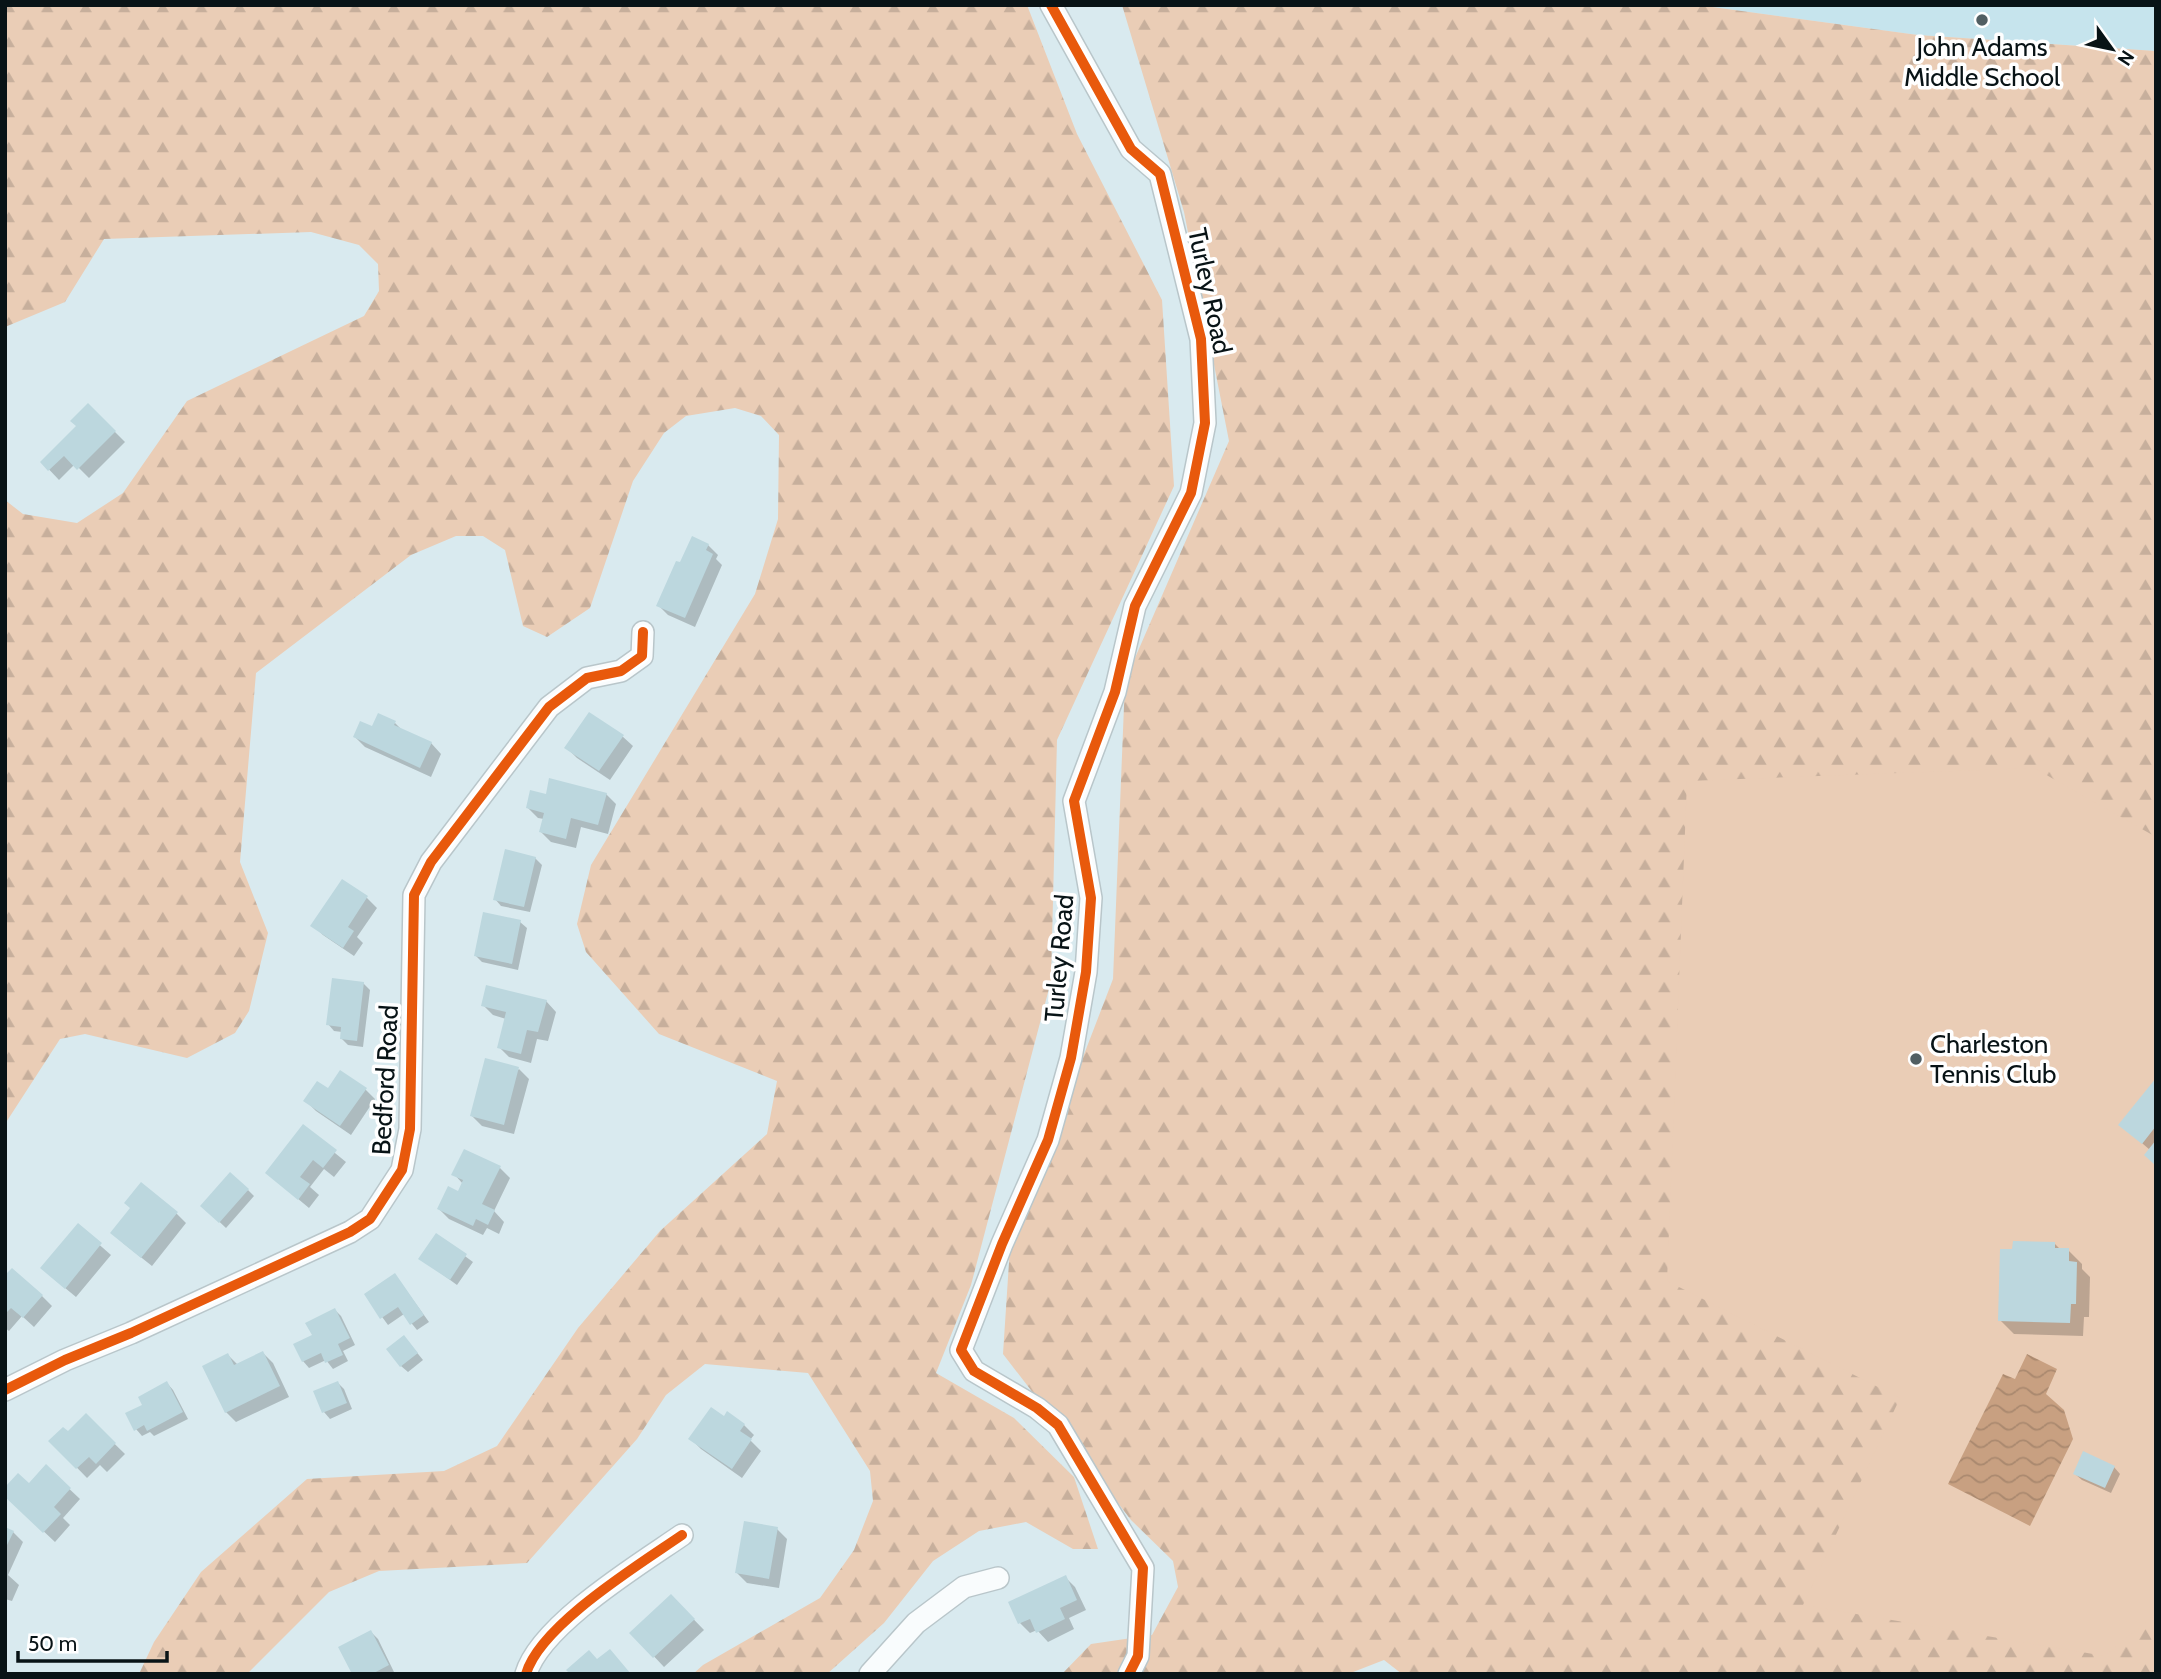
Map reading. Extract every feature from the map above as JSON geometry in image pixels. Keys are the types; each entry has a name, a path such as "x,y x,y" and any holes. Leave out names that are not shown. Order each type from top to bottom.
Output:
{"street":[{"name":"Turley Road","path":"1051,5 1131,149 1160,174 1201,339 1205,423 1191,493 1135,606 1115,692 1074,801 1091,898 1086,972 1071,1058 1048,1140 1002,1244 961,1350 974,1371 1037,1408 1058,1425 1143,1568 1138,1656 1129,1674"},
{"name":"Bedford Road","path":"5,1390 65,1360 131,1333 350,1232 370,1219 402,1170 410,1129 414,895 431,862 549,708 587,678 621,671 642,656 643,632"},
{"path":"526,1674 544,1642 588,1600 682,1535"},
{"path":"870,1674 916,1623 945,1601 964,1587 998,1578"}],"shaded area":[{"name":"John Adams Middle School","path":"1698,5 2156,5 2156,51 1918,35"}],"green space":[{"path":"5,5 1027,5 1077,134 1162,300 1174,486 1057,740 1051,981 971,1285 936,1373 1014,1418 1074,1477 1098,1549 1073,1549 1026,1522 979,1531 933,1561 884,1623 827,1674 693,1674 703,1665 820,1598 854,1550 873,1501 870,1471 808,1373 705,1364 666,1395 637,1439 527,1563 379,1571 329,1592 247,1674 139,1674 154,1642 201,1572 307,1479 444,1471 497,1446 578,1328 660,1231 767,1134 777,1081 659,1034 586,952 577,924 591,865 755,594 778,519 779,435 761,416 735,408 686,416 664,433 633,481 590,608 547,637 523,626 505,550 483,536 456,536 411,555 256,673 240,862 268,933 249,1011 235,1033 187,1058 85,1034 60,1039 5,1124 5,500 23,514 77,523 123,493 187,401 364,316 379,291 378,264 359,245 311,232 104,239 65,302 5,327"},
{"path":"1122,5 1698,5 1918,35 2156,51 2156,1674 1402,1674 1384,1660 1348,1674 1062,1674 1091,1644 1152,1635 1178,1587 1173,1561 1131,1520 1003,1354 1010,1247 1113,979 1125,681 1229,441 1184,212"},
{"name":"Charleston Tennis Club","path":"2034,768 2156,837 2156,1613 2105,1656 1803,1605 1900,1398 1667,1281 1687,781"}],"water":[{"path":"2027,1354 2057,1369 2046,1394 2064,1410 2073,1439 2030,1526 1948,1484 2003,1374 2015,1379"}],"building":[{"path":"88,403 116,431 77,470 64,456 48,471 40,462 76,426 70,421"},
{"path":"692,536 709,544 706,550 713,554 685,618 656,606 676,561 680,562"},
{"path":"589,712 624,735 599,771 564,748"},
{"path":"378,713 396,721 394,725 432,742 420,768 353,737 360,721 372,726"},
{"path":"549,778 607,793 598,825 571,818 566,839 539,832 544,813 526,808 530,790 546,794"},
{"path":"505,849 536,857 524,907 493,900"},
{"path":"342,879 368,896 348,927 354,931 343,948 310,926"},
{"path":"483,912 521,920 512,964 474,956"},
{"path":"332,978 364,982 357,1041 340,1039 341,1027 326,1025"},
{"path":"486,985 547,1000 538,1032 527,1030 521,1054 497,1048 506,1012 481,1006"},
{"path":"485,1058 519,1067 504,1125 470,1116"},
{"path":"340,1070 367,1088 340,1126 303,1101 317,1081 328,1088"},
{"path":"2156,1078 2156,1126 2142,1144 2118,1125"},
{"path":"303,1124 337,1150 323,1168 313,1160 300,1177 310,1184 298,1200 265,1173"},
{"path":"2156,1140 2156,1166 2144,1155"},
{"path":"464,1149 501,1166 482,1204 495,1210 488,1225 476,1219 473,1226 437,1209 448,1186 458,1191 463,1180 451,1175"},
{"path":"230,1172 249,1189 219,1223 200,1206"},
{"path":"141,1182 178,1212 141,1258 110,1233 130,1208 124,1203"},
{"path":"78,1223 102,1243 65,1289 40,1268"},
{"path":"436,1233 467,1254 450,1280 418,1259"},
{"path":"2013,1241 2055,1242 2055,1248 2069,1248 2069,1261 2077,1262 2076,1304 2071,1304 2070,1323 1998,1321 2000,1249 2012,1249"},
{"path":"12,1268 43,1295 23,1318 11,1308 5,1314 5,1275"},
{"path":"395,1273 424,1315 410,1325 398,1307 380,1319 364,1294"},
{"path":"335,1308 350,1338 338,1344 343,1355 325,1363 321,1353 302,1362 293,1344 312,1335 305,1323"},
{"path":"404,1335 418,1353 400,1367 386,1349"},
{"path":"263,1351 280,1386 225,1413 202,1366 228,1353 234,1365"},
{"path":"167,1381 183,1412 147,1431 144,1425 134,1431 125,1413 142,1405 138,1397"},
{"path":"338,1381 347,1403 322,1413 313,1391"},
{"path":"711,1407 724,1416 727,1411 745,1424 740,1431 752,1439 732,1469 688,1439"},
{"path":"86,1413 116,1443 96,1464 89,1457 76,1469 48,1441 63,1427 68,1431"},
{"path":"2083,1451 2115,1466 2105,1488 2073,1474"},
{"path":"46,1464 71,1488 54,1507 61,1514 43,1533 5,1497 5,1487 18,1473 29,1483"},
{"path":"744,1521 778,1527 769,1579 735,1573"},
{"path":"5,1527 14,1531 5,1549"},
{"path":"1066,1575 1077,1600 1060,1608 1065,1619 1036,1633 1030,1619 1018,1624 1008,1602"},
{"path":"671,1594 695,1619 653,1658 629,1633"},
{"path":"371,1630 389,1665 372,1674 352,1674 338,1647"},
{"path":"610,1649 631,1674 570,1674 566,1670 589,1650 597,1659"}],"cycle path":[{"path":"1051,5 1131,149 1160,174 1201,339 1205,423 1191,493 1135,606 1115,692 1074,801 1091,898 1086,972 1071,1058 1048,1140 1002,1244 961,1350 974,1371 1037,1408 1058,1425 1143,1568 1138,1656 1129,1674"},
{"path":"5,1390 65,1360 131,1333 350,1232 370,1219 402,1170 410,1129 414,895 431,862 549,707 587,678 621,671 642,656 643,632"},
{"path":"526,1674 535,1655 570,1616 682,1535"}],"place":[{"name":"John Adams Middle School","path":"1982,20"},
{"name":"Charleston Tennis Club","path":"1916,1059"}]}
